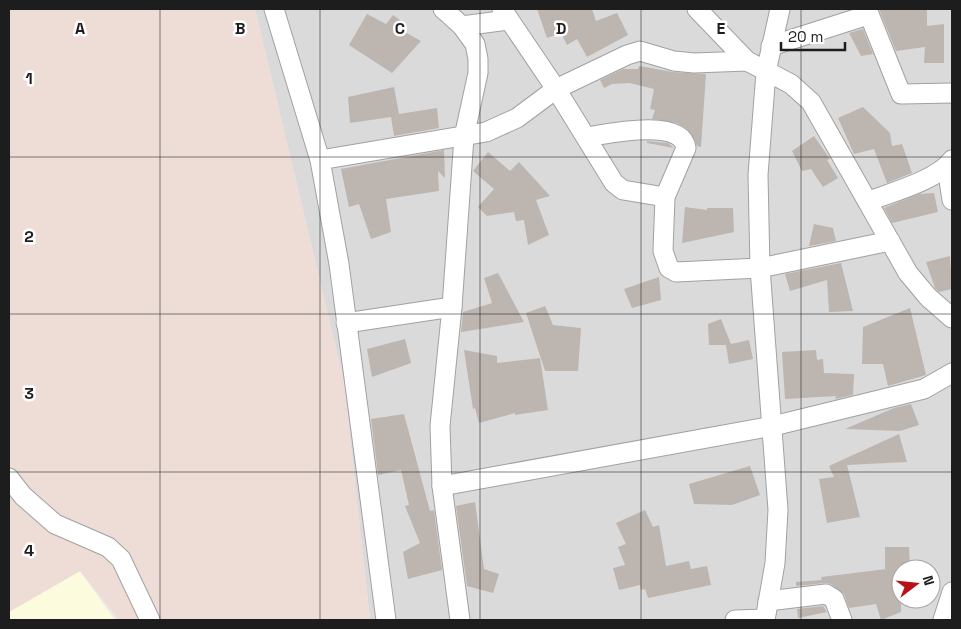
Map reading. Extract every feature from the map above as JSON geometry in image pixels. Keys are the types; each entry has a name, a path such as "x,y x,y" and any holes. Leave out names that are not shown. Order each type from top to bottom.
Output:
{"street":[{"path":"274,9 320,160 339,264 386,620"},
{"path":"443,9 462,26 474,44 478,59 478,73 464,137 452,307 440,426 442,486 460,620"},
{"path":"697,9 747,60 791,84 811,102 869,201 908,273 928,297 952,318"},
{"path":"736,620 765,620 775,563 778,510 760,268 758,175 766,72 780,9"},
{"path":"771,46 867,12 901,94 952,93"},
{"path":"462,26 505,14 587,137 614,183 622,190 664,197"},
{"path":"320,160 486,132 517,118 556,89 626,54 640,51 674,62 694,63 747,60"},
{"path":"587,137 633,129 653,129 675,134 683,139 686,148 664,197 663,252 669,268 676,272 760,268 890,241"},
{"path":"869,201 949,164 952,200"},
{"path":"346,323 452,307"},
{"path":"442,486 773,426 924,390 952,373"},
{"path":"9,478 23,496 55,524 108,547 121,559 150,620"},
{"path":"943,620 952,592"},
{"path":"768,601 826,594 834,599 842,620"}],"shaded area":[{"path":"9,9 255,9 344,382 370,620 119,620 80,571 9,612"},
{"path":"255,9 952,9 952,620 370,620 344,382"},
{"path":"80,571 115,620 9,620 9,612"}],"building":[{"path":"537,9 592,9 596,21 617,13 628,35 587,57 577,39 567,45 561,33 547,38"},
{"path":"879,9 927,9 927,26 944,24 944,63 924,63 925,47 896,51"},
{"path":"367,14 386,24 393,15 407,25 403,31 421,41 392,73 349,45"},
{"path":"863,29 873,54 861,56 849,33"},
{"path":"639,66 673,72 706,74 701,147 697,146 687,129 677,123 652,119 655,110 650,109 654,89 630,83 612,84 604,88 600,80 623,69 638,69"},
{"path":"394,87 399,114 437,108 439,128 394,136 391,117 350,123 348,97"},
{"path":"863,107 890,133 892,146 902,144 912,173 887,183 874,149 854,154 838,118"},
{"path":"814,136 830,159 827,160 838,178 823,187 811,169 802,171 792,151"},
{"path":"647,141 668,143 674,148 647,143"},
{"path":"444,150 445,178 438,171 439,191 386,199 391,232 371,239 359,204 349,207 341,169"},
{"path":"488,152 510,171 519,162 550,196 536,200 549,235 528,245 524,220 516,221 514,212 487,216 478,207 494,189 473,171"},
{"path":"934,193 938,212 892,223 884,208 919,194"},
{"path":"685,207 707,210 707,208 733,208 734,232 682,243"},
{"path":"814,224 833,228 836,241 809,246"},
{"path":"950,256 952,289 939,292 935,288 926,262"},
{"path":"841,263 853,311 829,312 827,280 790,291 785,274"},
{"path":"498,273 524,322 461,332 463,312 492,303 484,278"},
{"path":"659,277 661,300 632,308 624,289"},
{"path":"545,306 553,325 581,328 578,371 545,371 526,313"},
{"path":"910,308 926,375 888,386 883,364 862,364 863,327"},
{"path":"721,319 731,344 749,340 753,359 729,364 726,345 709,345 708,324"},
{"path":"405,339 411,363 372,377 367,349"},
{"path":"464,350 497,356 497,363 540,358 548,410 515,415 515,413 479,423 475,408 473,409"},
{"path":"816,350 817,360 823,359 824,373 854,374 853,395 835,399 836,396 785,399 782,352"},
{"path":"911,404 919,425 900,431 845,429 894,408"},
{"path":"404,414 430,511 434,510 442,570 408,579 403,552 420,543 405,506 409,505 401,470 378,475 371,419"},
{"path":"899,434 907,462 847,465 860,517 827,523 819,479 834,477 829,466"},
{"path":"750,466 760,495 732,505 694,504 689,484"},
{"path":"475,502 484,569 499,574 493,593 467,586 456,506"},
{"path":"645,510 653,527 659,525 666,566 689,561 691,569 707,566 711,585 648,598 645,589 641,590 640,585 619,590 613,568 625,565 618,547 626,544 616,523"},
{"path":"885,547 909,547 910,559 891,559 891,609 901,609 901,612 881,620 876,604 849,608 844,594 831,584 796,586 796,582 822,580 821,577 887,569 885,569"},
{"path":"823,606 827,612 798,618 797,609"}]}
